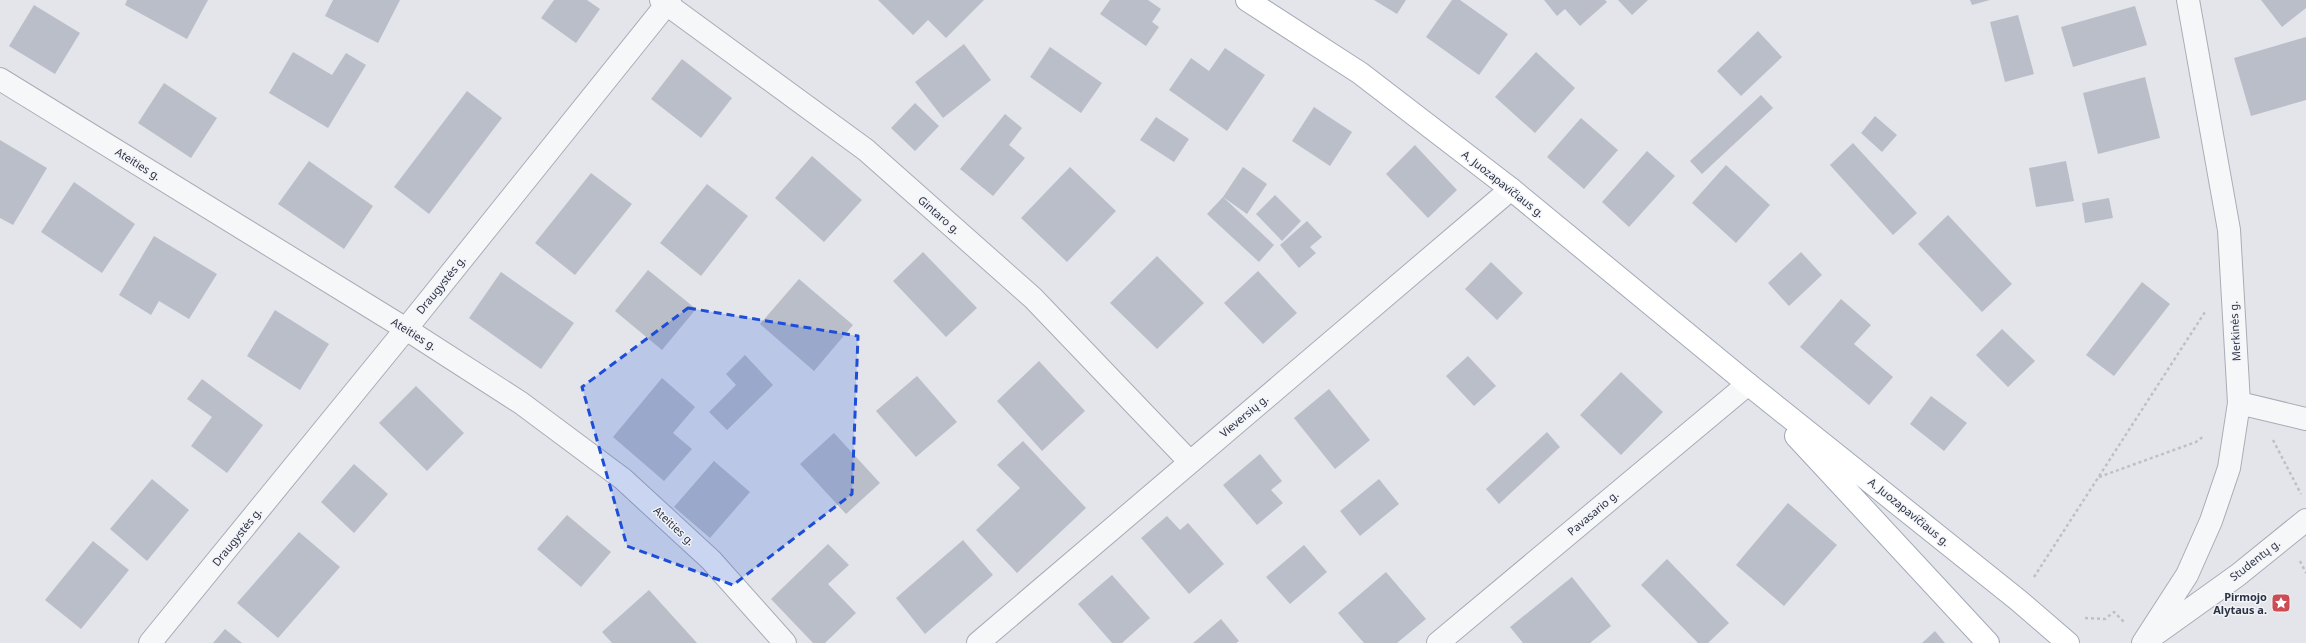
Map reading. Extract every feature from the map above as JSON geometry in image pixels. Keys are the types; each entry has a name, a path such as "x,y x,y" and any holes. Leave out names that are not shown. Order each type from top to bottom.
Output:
{"main road":[{"name":"A. Juozapavičiaus g.","path":"1247,0 1360,73 1511,189 1748,384 2018,600 2068,643"},
{"name":"A. Juozapavičiaus g.","path":"1748,384 1988,643"}],"street":[{"name":"Merkinės g.","path":"2144,643 2187,575 2211,521 2229,468 2239,403 2229,230 2188,0"},
{"name":"Draugystės g.","path":"150,643 406,329 666,1"},
{"name":"Gintaro g.","path":"666,1 866,150 1033,298 1190,462"},
{"name":"Ateities g.","path":"0,79 406,329 521,403 623,479 711,560 785,643"},
{"name":"Vieversių g.","path":"978,643 1511,189"},
{"name":"Pavasario g.","path":"1438,643 1748,384"},
{"path":"2239,403 2306,419"},
{"name":"Studentų g.","path":"2144,643 2238,574 2306,520"}],"path":[{"path":"2033,580 2207,309 2233,292"},
{"path":"2278,412 2272,441 2302,497"},
{"path":"2099,477 2196,442 2205,436"},
{"path":"2299,560 2306,573"}],"highlighted area":[{"path":"688,308 858,336 852,494 733,585 627,546 582,387"}],"building":[{"path":"127,0 208,0 187,39 125,5"},
{"path":"333,0 400,0 378,43 325,16"},
{"path":"554,0 587,0 600,9 576,43 541,18"},
{"path":"878,0 984,0 946,38 928,20 913,35"},
{"path":"1110,0 1148,0 1161,9 1152,22 1159,27 1146,46 1100,14"},
{"path":"1374,0 1406,0 1397,14"},
{"path":"1452,0 1460,0 1508,34 1479,75 1426,37"},
{"path":"1544,0 1605,0 1607,2 1580,26 1565,9 1557,16"},
{"path":"1618,0 1648,0 1632,15"},
{"path":"1970,0 1990,0 1972,5"},
{"path":"2261,0 2306,0 2306,8 2282,27"},
{"path":"34,5 80,33 55,74 9,46"},
{"path":"2135,6 2147,45 2073,67 2061,27"},
{"path":"2018,15 2034,74 2005,82 1990,22"},
{"path":"1758,31 1782,57 1741,96 1717,71"},
{"path":"2306,37 2306,100 2251,116 2234,58"},
{"path":"964,44 991,80 943,118 915,82"},
{"path":"1050,47 1102,83 1081,113 1030,77"},
{"path":"1225,48 1265,75 1227,131 1169,90 1191,58 1209,71"},
{"path":"293,52 332,75 346,53 366,65 328,128 269,93"},
{"path":"1536,52 1575,88 1535,133 1495,97"},
{"path":"682,59 732,98 701,138 651,99"},
{"path":"2145,77 2160,138 2098,154 2083,93"},
{"path":"164,83 217,118 191,158 138,123"},
{"path":"467,91 502,118 429,214 394,187"},
{"path":"1761,95 1773,108 1702,174 1690,161"},
{"path":"915,103 939,126 915,151 891,128"},
{"path":"1314,107 1352,132 1330,166 1292,141"},
{"path":"1005,114 1022,128 1009,145 1025,158 993,196 960,169"},
{"path":"1875,116 1897,135 1882,152 1861,133"},
{"path":"1156,117 1189,139 1174,162 1140,140"},
{"path":"1581,118 1618,150 1584,189 1547,157"},
{"path":"0,140 47,168 13,225 0,218"},
{"path":"1853,143 1917,213 1893,235 1830,165"},
{"path":"1415,145 1457,190 1428,218 1386,174"},
{"path":"1647,151 1675,176 1629,227 1602,202"},
{"path":"812,156 862,200 824,242 775,198"},
{"path":"309,161 373,206 344,249 278,204"},
{"path":"2066,161 2074,201 2036,207 2029,168"},
{"path":"1726,165 1770,205 1736,243 1692,203"},
{"path":"1070,167 1116,211 1067,262 1021,218"},
{"path":"1243,167 1267,184 1247,214 1223,197"},
{"path":"591,173 632,204 575,275 535,243"},
{"path":"74,182 135,224 102,273 41,232"},
{"path":"707,184 748,216 701,276 660,243"},
{"path":"1275,195 1301,221 1282,241 1256,214"},
{"path":"1223,197 1274,245 1259,262 1207,214"},
{"path":"2109,198 2113,218 2085,223 2082,203"},
{"path":"1948,215 2012,284 1982,312 1918,244"},
{"path":"1307,221 1322,237 1310,247 1316,253 1299,268 1280,245"},
{"path":"154,236 217,274 189,319 159,301 151,315 119,295"},
{"path":"923,252 977,308 946,337 893,281"},
{"path":"1801,252 1822,275 1789,306 1768,283"},
{"path":"1157,256 1204,303 1157,349 1110,303"},
{"path":"1491,262 1523,293 1497,320 1465,289"},
{"path":"648,270 696,309 662,350 615,311"},
{"path":"1258,271 1297,313 1263,344 1224,303"},
{"path":"501,272 574,323 541,369 469,318"},
{"path":"799,279 853,325 814,371 760,324"},
{"path":"2142,282 2170,304 2114,376 2086,355"},
{"path":"1841,299 1871,325 1854,344 1893,377 1869,405 1800,347"},
{"path":"275,310 329,344 300,390 247,356"},
{"path":"2002,329 2035,361 2008,387 1976,355"},
{"path":"745,355 773,385 727,430 709,412 736,385 726,374"},
{"path":"1468,356 1496,386 1474,406 1446,376"},
{"path":"1039,361 1085,411 1042,451 997,401"},
{"path":"1621,372 1663,412 1621,455 1580,415"},
{"path":"917,376 957,422 916,457 876,411"},
{"path":"662,378 695,407 673,433 692,449 664,481 613,437"},
{"path":"202,379 263,425 227,473 191,446 212,417 187,399"},
{"path":"416,386 464,433 427,471 379,423"},
{"path":"1329,389 1370,440 1335,469 1294,418"},
{"path":"1931,396 1967,423 1944,451 1910,424"},
{"path":"1547,432 1560,447 1499,504 1486,489"},
{"path":"834,433 880,483 846,514 800,464"},
{"path":"1023,441 1086,508 1017,573 976,530 1020,488 997,465"},
{"path":"1260,454 1282,481 1271,490 1283,503 1257,525 1223,485"},
{"path":"714,461 750,492 710,538 674,507"},
{"path":"354,464 388,494 354,533 321,502"},
{"path":"152,479 189,510 147,561 110,529"},
{"path":"1379,479 1399,504 1360,536 1340,511"},
{"path":"1788,503 1837,545 1784,606 1736,565"},
{"path":"567,515 611,552 581,587 537,549"},
{"path":"1167,516 1180,530 1188,523 1224,564 1189,594 1141,538"},
{"path":"299,532 340,567 278,638 237,603"},
{"path":"963,540 993,575 925,634 896,598"},
{"path":"93,541 129,570 81,629 45,600"},
{"path":"828,544 849,565 828,584 856,613 825,643 813,643 771,599"},
{"path":"1304,545 1327,572 1290,604 1266,577"},
{"path":"1667,559 1729,623 1708,643 1698,643 1641,585"},
{"path":"1386,572 1426,619 1397,643 1364,643 1338,613"},
{"path":"1112,575 1150,618 1122,643 1112,643 1078,604"},
{"path":"1572,577 1611,626 1590,643 1523,643 1510,627"},
{"path":"649,590 697,643 612,643 602,632"},
{"path":"1221,619 1239,641 1236,643 1193,643"},
{"path":"225,629 242,643 213,643"},
{"path":"1935,631 1945,643 1922,643"}],"place":[{"name":"Pirmojo Alytaus a.","path":"2281,603"}]}
